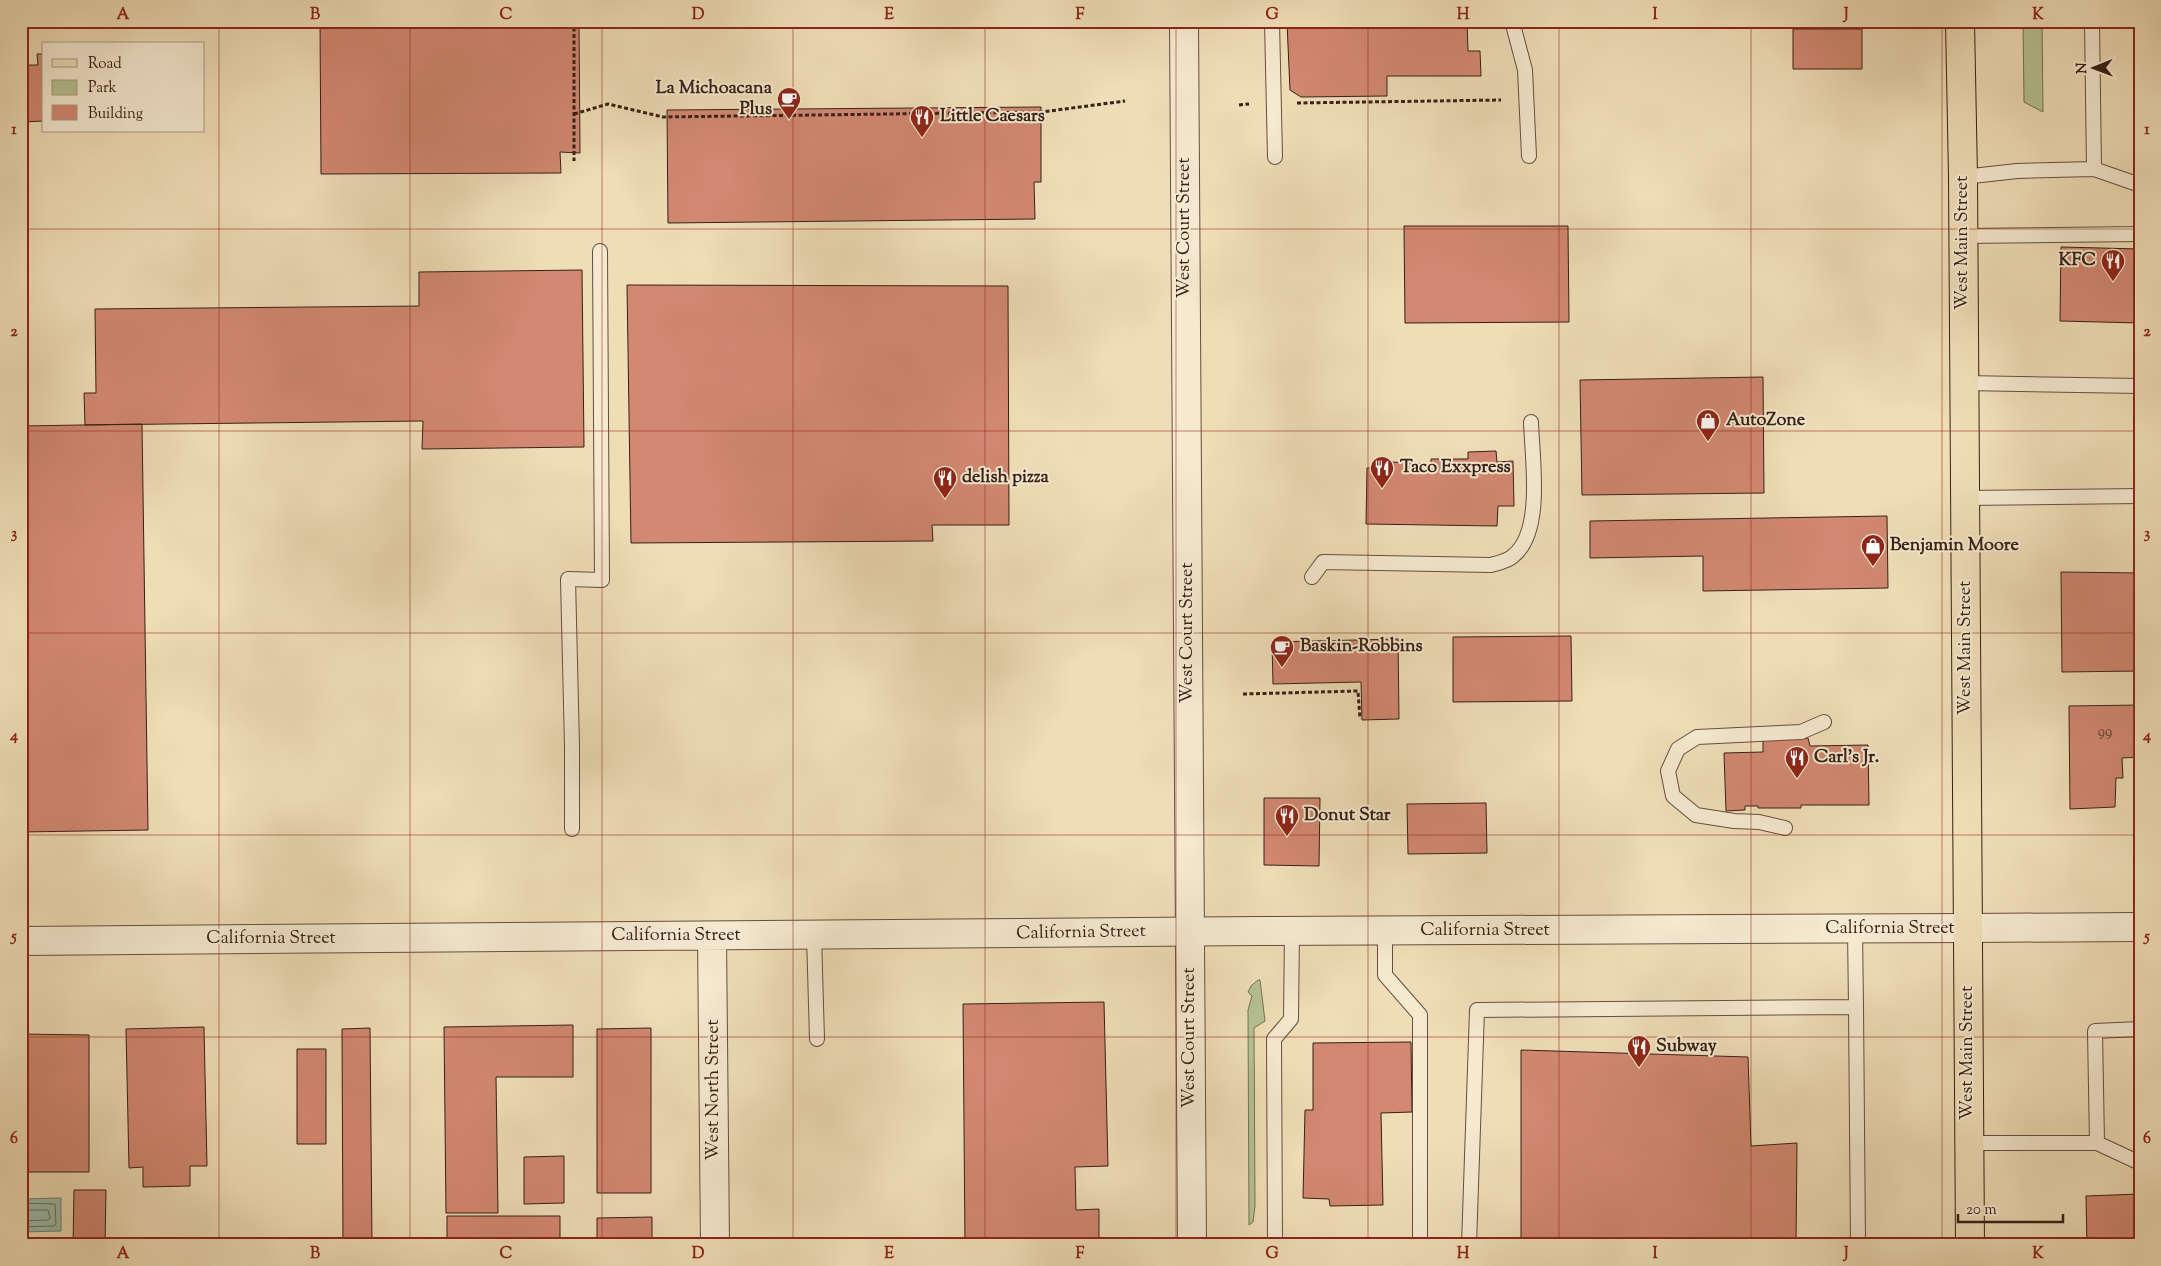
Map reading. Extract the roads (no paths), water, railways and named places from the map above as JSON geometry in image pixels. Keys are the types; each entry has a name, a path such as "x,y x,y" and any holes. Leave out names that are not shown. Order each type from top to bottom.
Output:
{"main road":[{"name":"West Main Street","path":"1960,21 1963,177 1970,1245"}],"street":[{"name":"West Court Street","path":"1184,21 1192,1245"},
{"name":"California Street","path":"21,941 1292,931 2140,927"},
{"name":"West North Street","path":"712,936 715,1245"}],"lane":[{"path":"1272,21 1275,158"},
{"path":"1512,21 1525,70 1529,156"},
{"path":"2092,21 2094,169"},
{"path":"1963,177 2017,171 2094,169 2140,185"},
{"path":"1963,236 2140,234"},
{"path":"572,829 568,579 602,580 600,251"},
{"path":"1964,383 2140,386"},
{"path":"1312,577 1323,562 1491,565 1512,557 1526,542 1531,527 1534,502 1531,422"},
{"path":"1965,498 2140,496"},
{"path":"1785,828 1759,822 1734,821 1696,815 1673,796 1668,770 1678,749 1697,737 1801,732 1824,722"},
{"path":"1855,929 1858,1245"},
{"path":"1275,1245 1274,1039 1291,1019 1292,931"},
{"path":"1385,931 1385,975 1420,1015 1420,1245"},
{"path":"814,935 817,1039"},
{"path":"1469,1245 1477,1010 1856,1006"},
{"path":"2097,1143 2095,1031 2140,1029"},
{"path":"1969,1143 2097,1143 2140,1163"}],"water":[{"path":"61,1198 61,1231 21,1232 21,1199"}],"place":[{"name":"La Michoacana Plus","path":"789,120"},
{"name":"Little Caesars","path":"922,138"},
{"name":"KFC","path":"2113,282"},
{"name":"AutoZone","path":"1708,442"},
{"name":"Taco Exxpress","path":"1382,489"},
{"name":"delish pizza","path":"945,499"},
{"name":"Benjamin Moore","path":"1873,567"},
{"name":"Baskin-Robbins","path":"1282,668"},
{"name":"Carl's Jr.","path":"1797,779"},
{"name":"Donut Star","path":"1287,837"},
{"name":"Subway","path":"1639,1068"}]}
